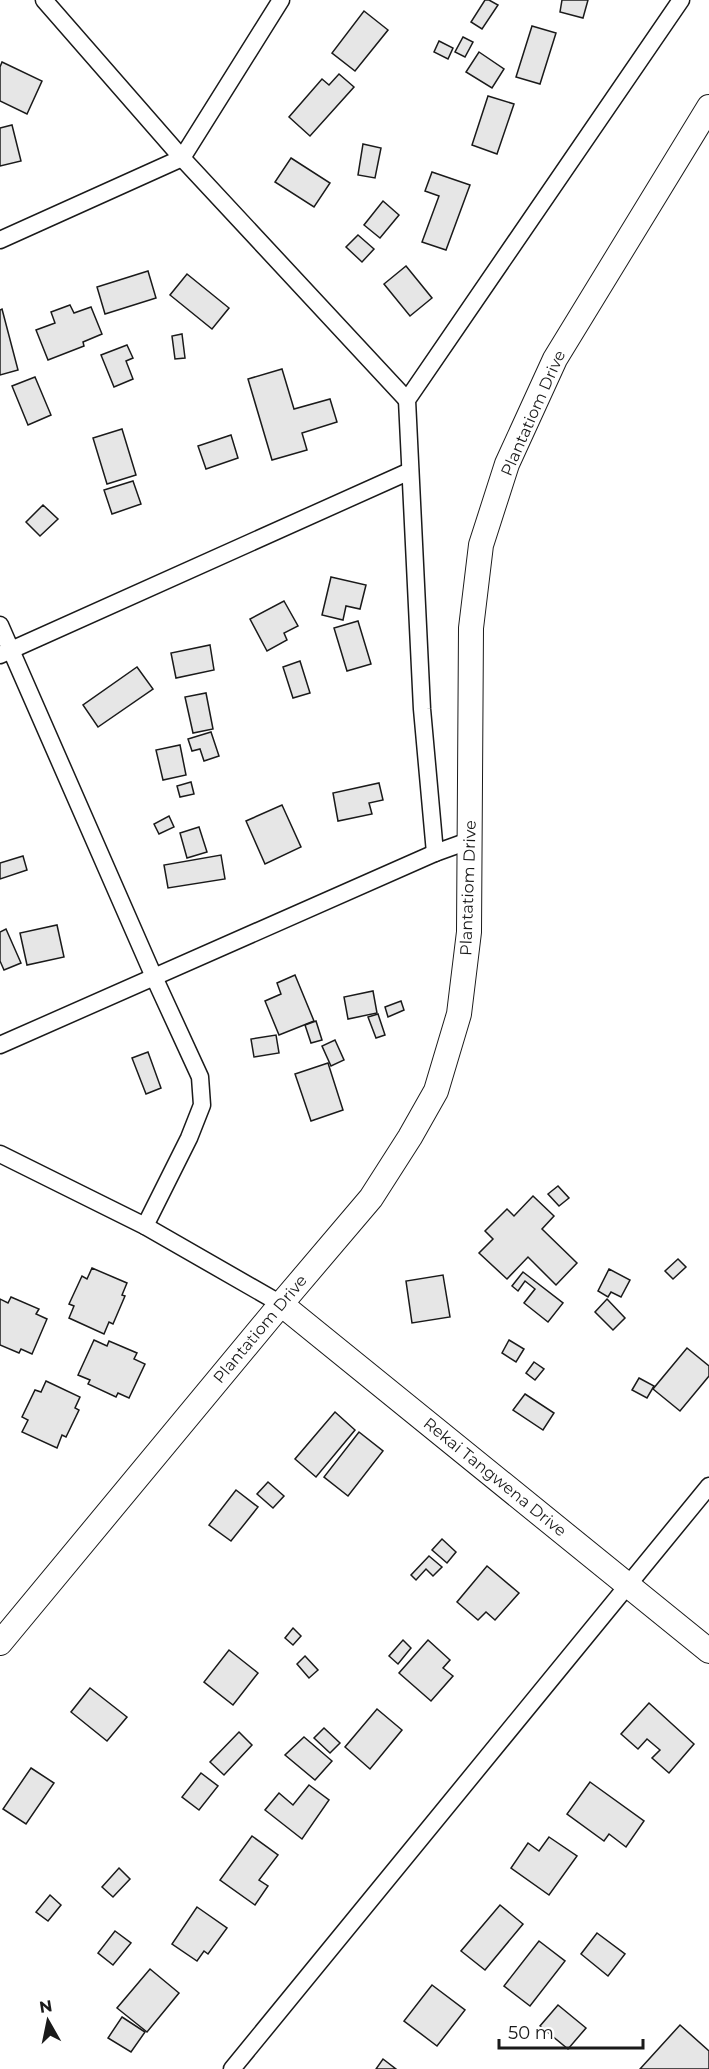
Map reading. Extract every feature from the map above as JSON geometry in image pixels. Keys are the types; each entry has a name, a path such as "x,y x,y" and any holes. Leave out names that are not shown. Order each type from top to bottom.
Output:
{"street":[{"path":"44,0 182,158 407,400"},
{"path":"0,240 182,158 281,0"},
{"path":"435,853 422,709 407,400 681,0"},
{"name":"Plantatiom Drive","path":"0,1643 280,1304 371,1198 436,1091 459,1014 469,932 471,628 481,544 507,464 555,358 709,107"},
{"path":"6,652 410,471"},
{"path":"0,625 6,652 200,1077 202,1105 189,1138 145,1226"},
{"path":"0,1045 435,853 471,840"},
{"path":"0,1154 145,1226 280,1304"},
{"name":"Rekai Tangwena Drive","path":"280,1304 709,1651"},
{"path":"232,2069 709,1486"}],"building":[{"path":"485,0 498,5 482,29 471,22"},
{"path":"562,0 588,0 583,18 560,12"},
{"path":"364,11 388,30 355,71 332,53"},
{"path":"532,26 556,33 540,84 516,77"},
{"path":"463,37 473,42 465,57 455,52"},
{"path":"439,41 453,48 448,59 434,52"},
{"path":"479,52 504,69 492,88 466,72"},
{"path":"2,62 42,81 27,114 0,101"},
{"path":"339,74 354,87 310,136 289,117 322,79 329,85"},
{"path":"488,96 514,104 497,154 472,145"},
{"path":"12,125 21,161 0,166 0,128"},
{"path":"363,144 381,148 375,178 358,175"},
{"path":"291,158 330,183 314,207 275,182"},
{"path":"432,172 470,185 446,250 422,242 439,196 425,191"},
{"path":"383,201 399,215 380,238 364,225"},
{"path":"358,235 374,249 362,262 346,247"},
{"path":"406,266 432,298 410,316 384,284"},
{"path":"148,271 156,298 105,314 97,287"},
{"path":"187,274 229,308 212,329 170,295"},
{"path":"70,305 74,313 91,307 102,334 83,342 84,346 48,360 36,330 55,323 51,312"},
{"path":"2,309 18,370 0,375 0,310"},
{"path":"182,334 185,358 175,359 172,336"},
{"path":"127,345 133,358 126,361 133,379 114,387 101,355"},
{"path":"282,369 294,409 330,399 337,422 302,433 307,450 272,460 248,379"},
{"path":"35,377 51,415 28,425 12,386"},
{"path":"122,429 136,475 107,484 93,438"},
{"path":"231,435 238,458 206,469 198,446"},
{"path":"133,481 141,504 112,514 104,490"},
{"path":"43,505 58,519 40,536 26,522"},
{"path":"331,577 366,585 360,609 346,606 343,620 322,615"},
{"path":"284,601 298,626 284,633 287,640 267,651 250,619"},
{"path":"358,621 371,664 347,671 334,628"},
{"path":"210,645 214,670 176,678 171,653"},
{"path":"300,661 310,693 293,698 283,667"},
{"path":"137,667 153,689 98,727 83,705"},
{"path":"206,693 213,729 193,733 185,697"},
{"path":"211,732 219,756 204,761 200,749 192,751 188,739"},
{"path":"180,745 186,775 163,780 156,750"},
{"path":"191,782 194,794 180,797 177,786"},
{"path":"379,783 383,800 369,803 372,814 338,821 333,793"},
{"path":"282,805 301,847 265,864 246,821"},
{"path":"169,816 174,827 159,834 154,824"},
{"path":"199,827 207,852 187,858 180,833"},
{"path":"221,855 225,879 168,888 164,865"},
{"path":"23,856 27,870 0,879 0,863"},
{"path":"57,925 64,957 27,965 20,933"},
{"path":"6,929 21,963 4,970 0,961 0,932"},
{"path":"295,975 314,1021 279,1035 265,1001 281,994 277,983"},
{"path":"373,991 377,1013 348,1019 344,997"},
{"path":"401,1001 404,1010 388,1017 385,1007"},
{"path":"378,1014 385,1035 376,1038 368,1017"},
{"path":"316,1021 322,1040 311,1043 305,1025"},
{"path":"276,1035 279,1053 254,1057 251,1039"},
{"path":"335,1040 344,1060 331,1066 322,1046"},
{"path":"148,1052 161,1088 146,1094 132,1058"},
{"path":"328,1063 343,1110 311,1121 295,1074"},
{"path":"558,1186 569,1198 559,1206 548,1194"},
{"path":"533,1196 554,1216 542,1229 577,1263 556,1285 528,1257 507,1279 479,1253 493,1239 485,1231 507,1209 514,1216"},
{"path":"678,1259 686,1267 673,1279 665,1271"},
{"path":"92,1268 127,1283 122,1295 125,1296 113,1324 109,1322 104,1334 69,1318 74,1306 69,1304 82,1276 87,1279"},
{"path":"609,1269 630,1280 621,1297 611,1292 608,1297 598,1291"},
{"path":"523,1272 563,1303 548,1322 524,1303 535,1289 525,1281 518,1291 512,1286"},
{"path":"443,1275 450,1317 412,1323 406,1281"},
{"path":"11,1297 39,1309 36,1314 47,1319 32,1354 21,1349 19,1353 0,1345 0,1299 8,1303"},
{"path":"607,1299 625,1318 613,1330 595,1312"},
{"path":"94,1340 107,1346 109,1341 137,1353 134,1359 145,1364 129,1398 118,1393 116,1397 88,1384 90,1380 78,1375"},
{"path":"509,1340 524,1349 516,1362 502,1353"},
{"path":"687,1348 709,1366 709,1376 680,1411 653,1389"},
{"path":"534,1362 544,1369 535,1380 526,1373"},
{"path":"639,1378 654,1386 647,1398 632,1390"},
{"path":"46,1381 80,1397 75,1408 79,1410 66,1437 62,1435 57,1448 22,1432 28,1420 22,1417 35,1390 41,1392"},
{"path":"525,1394 554,1413 543,1430 513,1410"},
{"path":"335,1412 355,1430 316,1477 295,1459"},
{"path":"359,1432 383,1451 348,1496 324,1477"},
{"path":"268,1482 284,1496 273,1508 257,1494"},
{"path":"236,1490 258,1507 231,1541 209,1525"},
{"path":"442,1539 456,1552 447,1563 432,1550"},
{"path":"429,1556 442,1567 433,1576 426,1569 416,1580 411,1575"},
{"path":"487,1566 519,1593 495,1620 486,1612 478,1620 457,1602"},
{"path":"293,1628 301,1636 293,1645 285,1638"},
{"path":"403,1640 411,1648 398,1664 389,1656"},
{"path":"428,1640 450,1660 443,1668 453,1676 431,1701 399,1673"},
{"path":"229,1650 258,1673 233,1705 204,1682"},
{"path":"305,1656 318,1670 309,1678 297,1664"},
{"path":"90,1688 127,1717 107,1741 71,1712"},
{"path":"649,1703 694,1744 669,1773 652,1758 660,1750 647,1739 638,1749 621,1734"},
{"path":"377,1709 402,1730 370,1769 345,1747"},
{"path":"324,1728 340,1743 330,1753 314,1738"},
{"path":"239,1732 252,1745 224,1775 210,1762"},
{"path":"304,1737 332,1761 315,1780 285,1755"},
{"path":"31,1768 54,1783 26,1824 3,1809"},
{"path":"201,1773 218,1786 199,1810 182,1797"},
{"path":"590,1782 644,1821 626,1847 609,1834 604,1841 567,1814"},
{"path":"309,1785 329,1800 302,1839 265,1810 279,1793 293,1805"},
{"path":"252,1836 278,1855 259,1880 268,1886 255,1905 220,1880"},
{"path":"549,1837 577,1856 549,1895 511,1868 528,1843 539,1851"},
{"path":"119,1868 130,1879 113,1897 102,1887"},
{"path":"50,1895 61,1905 48,1921 36,1912"},
{"path":"500,1905 523,1924 485,1970 461,1951"},
{"path":"197,1907 227,1928 208,1954 204,1951 197,1961 172,1944"},
{"path":"115,1931 131,1943 113,1965 98,1953"},
{"path":"597,1933 625,1954 608,1976 581,1954"},
{"path":"539,1941 565,1961 530,2006 504,1986"},
{"path":"150,1969 179,1993 147,2032 117,2008"},
{"path":"432,1985 465,2010 437,2046 404,2021"},
{"path":"558,2005 586,2028 568,2049 540,2026"},
{"path":"122,2017 145,2032 131,2052 108,2038"},
{"path":"680,2025 709,2051 709,2069 640,2069"},
{"path":"383,2059 396,2069 376,2069"}]}
